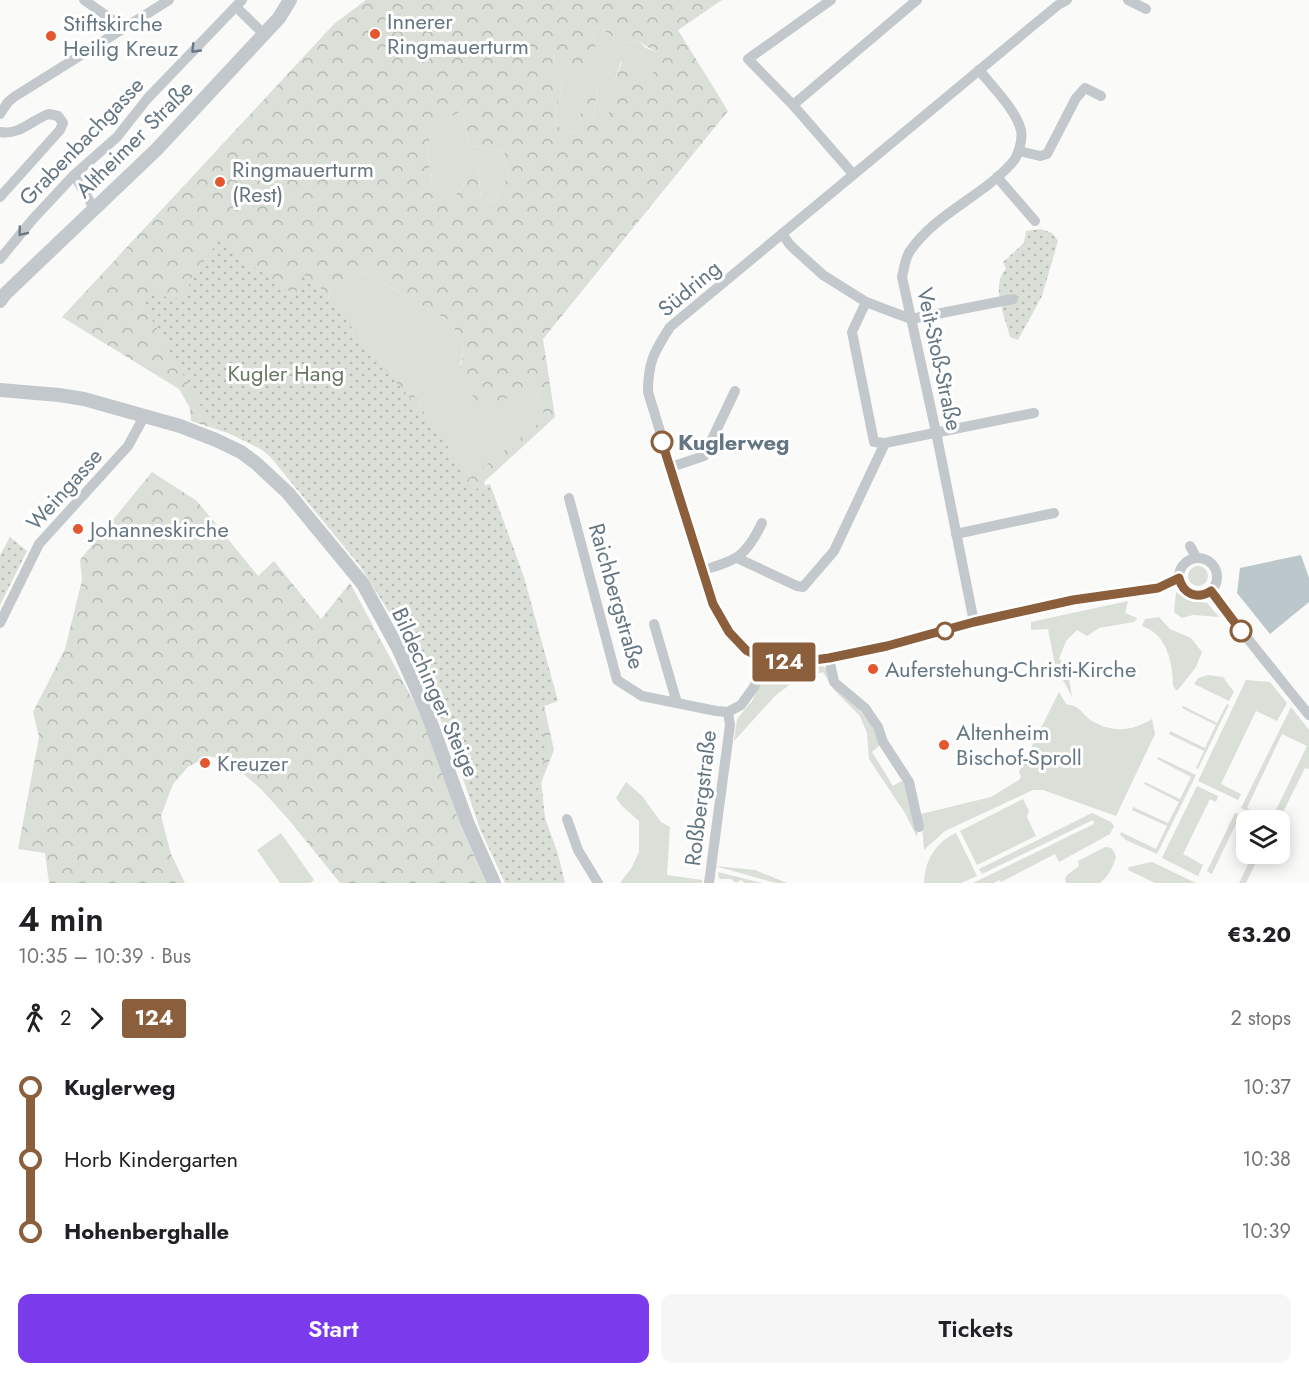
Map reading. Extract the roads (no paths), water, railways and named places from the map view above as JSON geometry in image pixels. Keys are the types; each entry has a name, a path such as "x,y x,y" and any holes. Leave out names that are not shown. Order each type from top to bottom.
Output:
{"street":[{"path":"84,0 129,25"},
{"path":"0,114 14,97 169,0"},
{"name":"Altheimer Straße","path":"0,301 157,149 279,18 290,0"},
{"path":"831,0 748,58 794,105 853,174"},
{"path":"794,105 917,0"},
{"name":"Südring","path":"1067,0 979,70 670,327 654,352 648,371 648,392 713,604 729,632 746,650 765,660 791,663 829,658 1073,600 1158,588 1179,578 1181,567 1196,557"},
{"path":"1128,0 1146,9"},
{"path":"239,4 264,34"},
{"name":"Grabenbachgasse","path":"0,259 74,175 117,137 147,99 239,4"},
{"path":"979,70 1014,114 1021,131 1019,152 1040,156 1047,154 1076,98 1085,88 1101,96"},
{"path":"0,132 7,133 28,126 49,114 59,118 63,123 60,130 0,197"},
{"name":"Veit-Stoß-Straße","path":"974,622 902,277 908,252 929,229 996,177 1012,163 1019,152"},
{"path":"74,175 94,208"},
{"path":"996,177 1035,221"},
{"path":"782,234 791,246 823,275 866,302 911,319 1013,299"},
{"path":"866,302 852,332 874,442 885,443 1034,413"},
{"name":"Bildechinger Steige","path":"0,390 76,398 145,415 216,440 241,452 257,464 294,500 363,584 398,648 428,715 467,822 494,883"},
{"path":"671,467 704,456 735,391"},
{"name":"Weingasse","path":"0,623 39,544 128,446 145,415"},
{"path":"737,558 803,587 834,551 885,443"},
{"name":"Raichbergstraße","path":"569,498 617,680 642,696 728,712"},
{"path":"956,534 1054,513"},
{"path":"703,570 737,558 752,544 762,523"},
{"path":"1179,578 1184,590 1200,596 1211,591 1217,580 1216,568 1208,560 1196,557 1190,546"},
{"path":"1211,591 1309,715"},
{"name":"Raichbergstraße","path":"654,624 677,703"},
{"path":"829,658 834,682 865,708 909,782 919,827"},
{"name":"Roßbergstraße","path":"709,883 730,725 728,712 741,705 754,687 765,660"},
{"path":"567,819 578,850 598,883"}],"place":[{"name":"Innerer Ringmauerturm","path":"375,34"},
{"name":"Stiftskirche Heilig Kreuz","path":"51,36"},
{"name":"Ringmauerturm (Rest)","path":"220,182"},
{"name":"Kuglerweg","path":"662,442"},
{"name":"Johanneskirche","path":"78,529"},
{"name":"Auferstehung-Christi-Kirche","path":"873,669"},
{"name":"Altenheim Bischof-Sproll","path":"944,745"},
{"name":"Kreuzer","path":"205,763"}],"park label":[{"name":"Kugler Hang","path":"286,373"}]}
